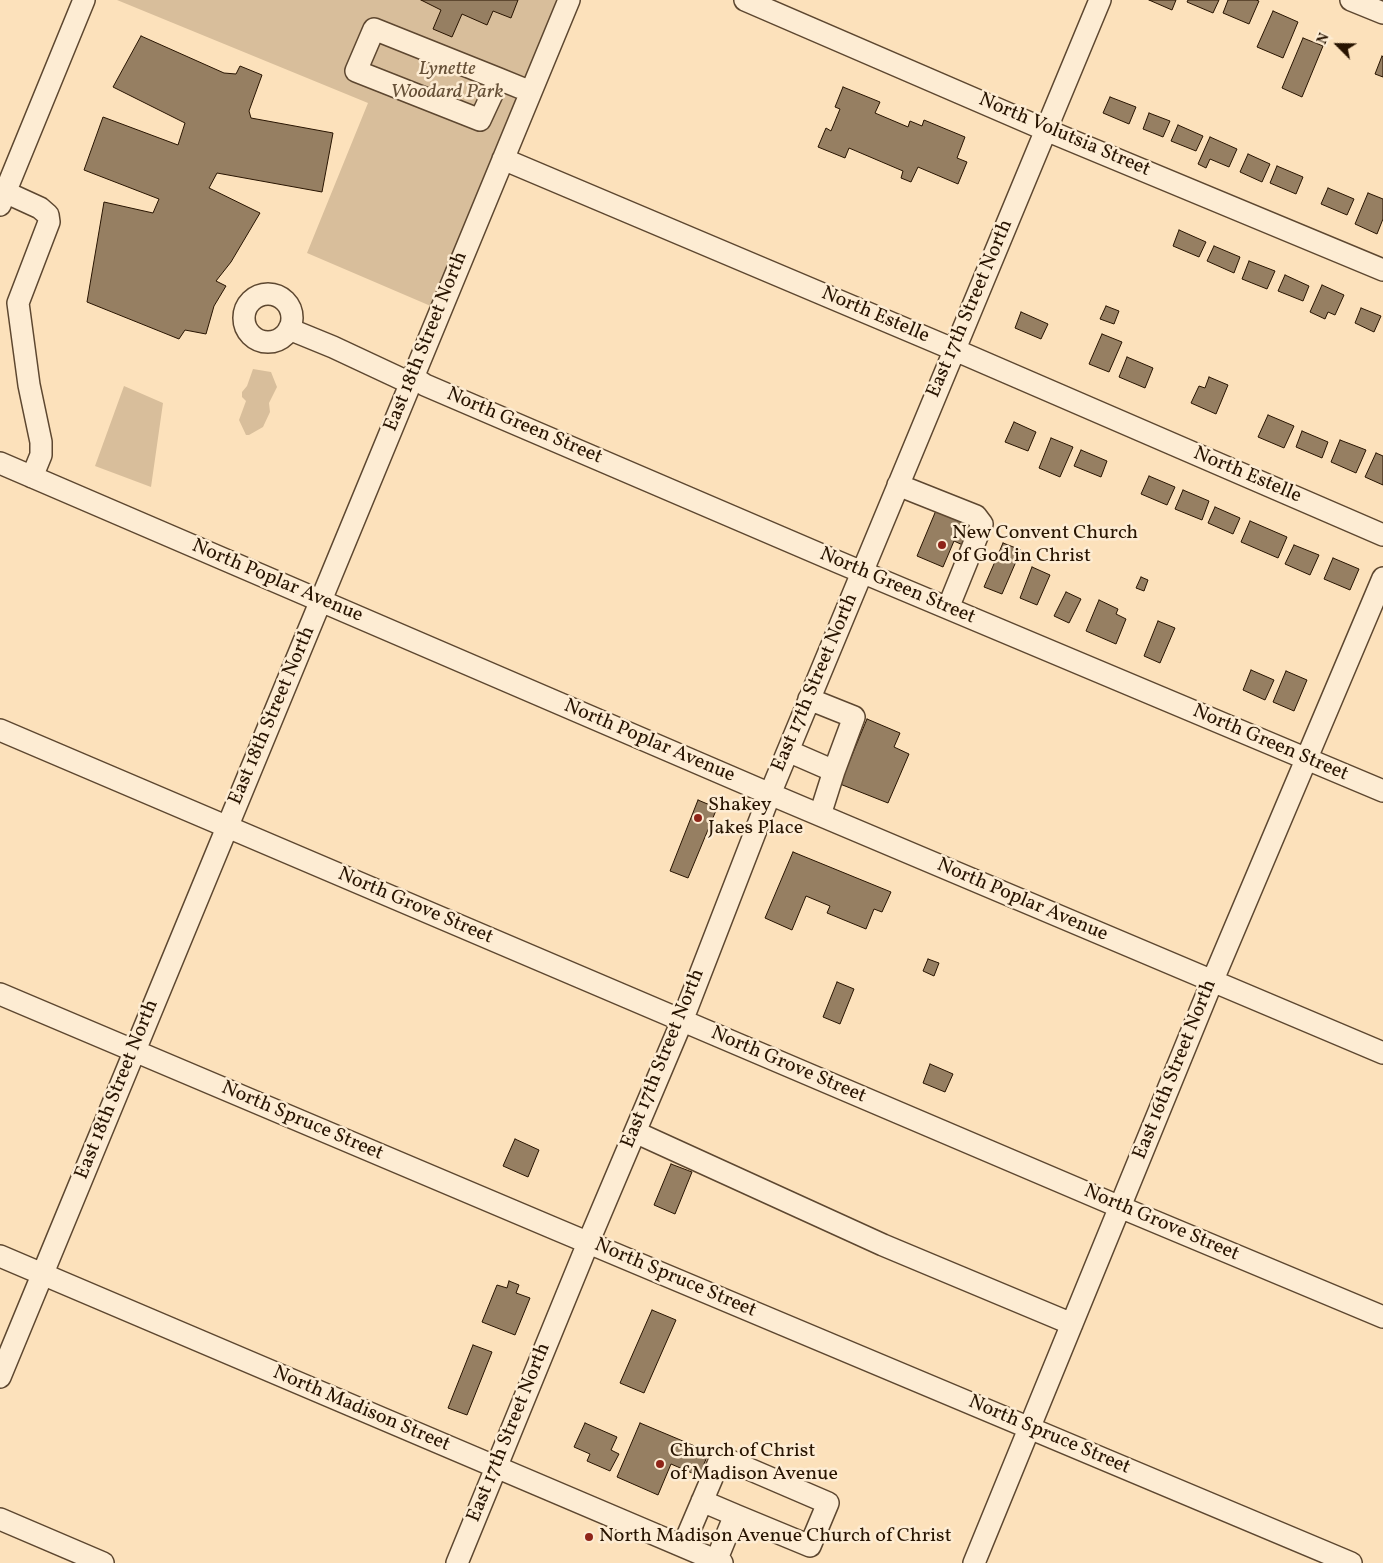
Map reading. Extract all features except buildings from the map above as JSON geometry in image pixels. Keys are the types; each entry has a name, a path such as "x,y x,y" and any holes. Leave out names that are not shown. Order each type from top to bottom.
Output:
{"street":[{"path":"32,477 41,455 41,442 29,384 18,303 49,222 48,215 40,208 3,198 84,0"},
{"name":"East 18th Street North","path":"0,1377 569,0"},
{"name":"North Volutsia Street","path":"746,0 1046,130 1383,270"},
{"name":"East 17th Street North","path":"457,1563 588,1243 682,1021 809,699 1100,0"},
{"path":"1351,0 1383,13"},
{"path":"499,79 480,120 356,71 374,29 499,79 531,92"},
{"name":"North Estelle","path":"503,159 954,350 1383,535"},
{"name":"North Green Street","path":"290,329 411,380 425,384 862,572 1383,791"},
{"name":"North Poplar Avenue","path":"0,463 770,794 1383,1053"},
{"path":"898,485 976,516 982,524 948,608"},
{"name":"East 16th Street North","path":"974,1563 1212,982 1383,578"},
{"path":"809,699 854,717 820,815"},
{"name":"North Grove Street","path":"0,730 1383,1317"},
{"path":"788,751 834,771"},
{"name":"North Spruce Street","path":"0,994 1351,1563"},
{"path":"635,1132 882,1245 1072,1324"},
{"name":"North Madison Street","path":"0,1256 719,1562"},
{"path":"682,1546 721,1457 828,1503 810,1546 702,1501"},
{"path":"719,1562 736,1515"},
{"path":"0,1519 103,1563"}],"green space":[{"name":"Lynette Woodard Park","path":"117,0 569,0 440,310 307,253 368,103"},
{"path":"253,369 271,372 277,387 269,403 270,412 263,427 246,435 239,420 246,401 242,397 242,392 247,386"},
{"path":"124,386 163,403 151,487 95,466"}],"place":[{"name":"New Convent Church of God in Christ","path":"942,545"},
{"name":"Shakey Jakes Place","path":"698,818"},
{"name":"Church of Christ of Madison Avenue","path":"660,1464"},
{"name":"North Madison Avenue Church of Christ","path":"589,1537"}]}
